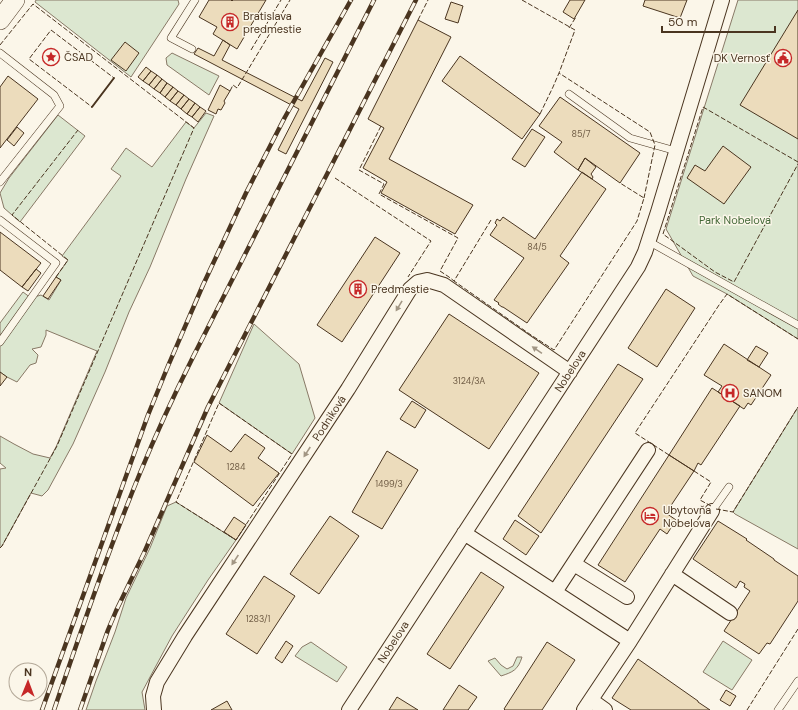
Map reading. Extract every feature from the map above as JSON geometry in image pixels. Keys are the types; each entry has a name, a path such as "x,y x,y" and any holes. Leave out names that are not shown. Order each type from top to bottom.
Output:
{"main road":[{"path":"0,20 15,0"}],"street":[{"name":"Nobelova","path":"349,710 570,372 638,267 646,252 648,241 722,0"},
{"name":"Podniková","path":"154,710 153,696 158,682 185,636 348,389 410,288 418,282 427,280 444,285 570,372"},
{"path":"555,592 648,450"},
{"path":"605,710 588,705 712,511"},
{"path":"464,534 630,641"},
{"path":"574,564 627,597"},
{"path":"672,574 730,613"}],"lane":[{"path":"192,48 171,38 195,0"},
{"path":"0,53 54,95 60,106 0,182"},
{"path":"569,94 630,138 676,151"},
{"path":"0,220 56,263 0,342"},
{"path":"648,241 798,325"},
{"path":"712,511 729,487"},
{"path":"778,710 798,681"}],"green space":[{"path":"36,0 178,0 179,4 131,77 35,2"},
{"name":"Park Nobelova","path":"738,0 798,0 798,339 727,294 693,276 666,229"},
{"path":"172,53 219,76 209,95 167,65 166,58"},
{"path":"206,113 214,116 73,444 48,490 42,496 31,493 0,548 0,469 6,468 0,463 0,436 33,454 50,458 97,351 46,330 46,335 41,347 32,349 38,355 36,363 30,365 17,382 0,372 0,323 23,292 31,298 41,295 49,300 61,280 56,277 68,260 62,256 121,176 111,169 126,148 152,167 186,122 194,128"},
{"path":"58,115 85,136 20,222 4,208 0,193 9,178"},
{"path":"254,324 299,364 315,418 292,454 219,403"},
{"path":"798,407 798,549 733,512"},
{"path":"176,502 236,540 172,636 142,692 145,710 86,710 126,598 150,548 167,506"},
{"path":"723,641 752,660 732,690 703,672"},
{"path":"311,642 347,667 337,682 295,656 302,647"},
{"path":"517,657 522,657 517,668 512,672 501,676 488,661 495,658 507,669 513,666"}],"building":[{"name":"Bratislava predmestie","path":"209,0 266,0 237,49 213,34 217,27 199,17"},
{"path":"570,0 585,0 574,19 563,12"},
{"path":"645,0 687,0 680,18 643,6"},
{"path":"451,2 463,6 458,23 445,19"},
{"name":"DK Vernosť","path":"798,10 798,139 740,105"},
{"path":"418,20 451,37 389,159 473,205 455,234 381,193 387,182 363,168 384,128 368,119"},
{"path":"223,40 230,45 222,60 302,101 325,58 333,62 286,154 278,150 299,109 194,54 198,48 214,56"},
{"path":"125,42 139,53 126,71 111,60"},
{"path":"460,56 540,114 522,139 442,81"},
{"path":"146,67 151,71 143,81 138,77"},
{"path":"151,71 157,75 149,85 143,81"},
{"path":"157,75 162,79 154,89 149,85"},
{"path":"8,76 38,99 0,148 0,87"},
{"path":"162,79 167,83 160,93 154,89"},
{"path":"167,83 173,87 165,97 160,93"},
{"path":"220,85 230,91 221,110 218,109 216,114 208,110"},
{"path":"173,87 178,91 170,101 165,97"},
{"path":"178,91 184,95 176,105 170,101"},
{"path":"184,95 189,99 181,109 176,105"},
{"path":"560,97 640,153 620,183 585,158 578,170 554,152 562,142 539,126"},
{"path":"189,99 195,103 187,114 181,109"},
{"path":"195,103 200,107 192,117 187,114"},
{"path":"200,107 206,111 198,122 192,117"},
{"path":"17,127 24,133 14,146 7,140"},
{"path":"532,129 545,137 525,167 512,159"},
{"path":"723,146 751,167 724,204 687,178 695,165 705,171"},
{"path":"585,158 596,167 591,174 593,177 592,179 578,170"},
{"path":"582,172 606,189 560,256 569,263 527,323 494,300 524,258 490,235 497,225 495,223 497,219 500,221 503,217 535,239"},
{"path":"0,232 41,263 22,287 0,270"},
{"name":"Predmestie","path":"375,237 400,253 342,342 317,325"},
{"path":"36,269 41,273 28,291 22,287"},
{"path":"56,277 61,280 48,299 43,296"},
{"path":"666,289 695,308 657,367 628,348"},
{"path":"449,314 539,373 489,449 399,390"},
{"path":"724,344 771,375 751,405 748,403 744,409 718,392 722,386 704,375"},
{"path":"756,346 768,353 759,367 747,360"},
{"path":"618,364 643,379 541,533 518,516"},
{"path":"0,372 7,377 0,386"},
{"path":"712,388 740,406 701,465 698,463 694,471 669,455"},
{"path":"412,401 426,410 415,428 400,419"},
{"path":"245,434 265,448 258,458 279,473 253,506 194,462 207,435 231,452"},
{"path":"387,451 418,470 382,529 352,512"},
{"name":"Ubytovňa Nobelova","path":"669,455 694,471 666,513 676,520 667,534 660,529 625,582 598,565"},
{"path":"330,516 359,536 319,594 290,574"},
{"path":"234,517 246,525 236,540 224,532"},
{"path":"515,520 539,536 526,555 503,539"},
{"path":"718,521 747,539 746,540 798,576 798,601 770,644 767,643 759,654 724,631 750,591 744,587 745,584 740,581 736,588 693,559"},
{"path":"481,572 504,587 450,669 427,654"},
{"path":"264,576 295,596 257,654 226,634"},
{"path":"286,641 293,646 282,663 275,658"},
{"path":"547,642 575,660 542,710 505,710 504,709"},
{"path":"638,659 710,710 631,710 612,698"},
{"path":"459,685 477,697 468,710 443,710"},
{"path":"726,690 736,696 730,706 720,700"},
{"path":"397,697 418,710 389,710"},
{"path":"227,701 232,710 211,710"}],"railway":[{"path":"42,710 148,415 203,285 246,193 285,117 351,0"},
{"path":"54,710 117,532 140,473 172,400 374,0"},
{"path":"80,710 116,611 144,553 208,407 416,0"}],"fence":[{"path":"251,50 281,0"},
{"path":"230,91 233,85 237,88 290,0"},
{"path":"418,20 428,0"},
{"path":"522,0 575,30 559,73"},
{"path":"0,45 33,4 194,128 57,446 0,548"},
{"path":"569,28 576,17"},
{"path":"51,30 114,78 92,107 29,59 51,30"},
{"path":"540,114 559,73 650,132 655,145 644,198"},
{"path":"798,162 703,107 663,234 715,272 734,282 798,164"},
{"path":"381,126 359,170 384,184 379,194 458,238 440,271 454,281"},
{"path":"56,277 68,260 12,215 78,130"},
{"path":"335,178 431,241 408,277"},
{"path":"491,220 454,281 554,350 637,221 644,198 620,183"},
{"path":"669,455 635,433 727,294 798,339"},
{"path":"219,403 292,454 236,540 176,502 219,403"},
{"path":"716,509 733,512 798,407"},
{"path":"694,471 711,482 700,500 711,506"},
{"path":"747,710 798,629"}],"wall":[{"path":"92,107 114,78"}],"place":[{"name":"Bratislava predmestie","path":"230,22"},
{"name":"ČSAD","path":"51,57"},
{"name":"DK Vernosť","path":"783,58"},
{"name":"Predmestie","path":"358,289"},
{"name":"SANOM","path":"730,393"},
{"name":"Ubytovňa Nobelova","path":"650,516"}]}
